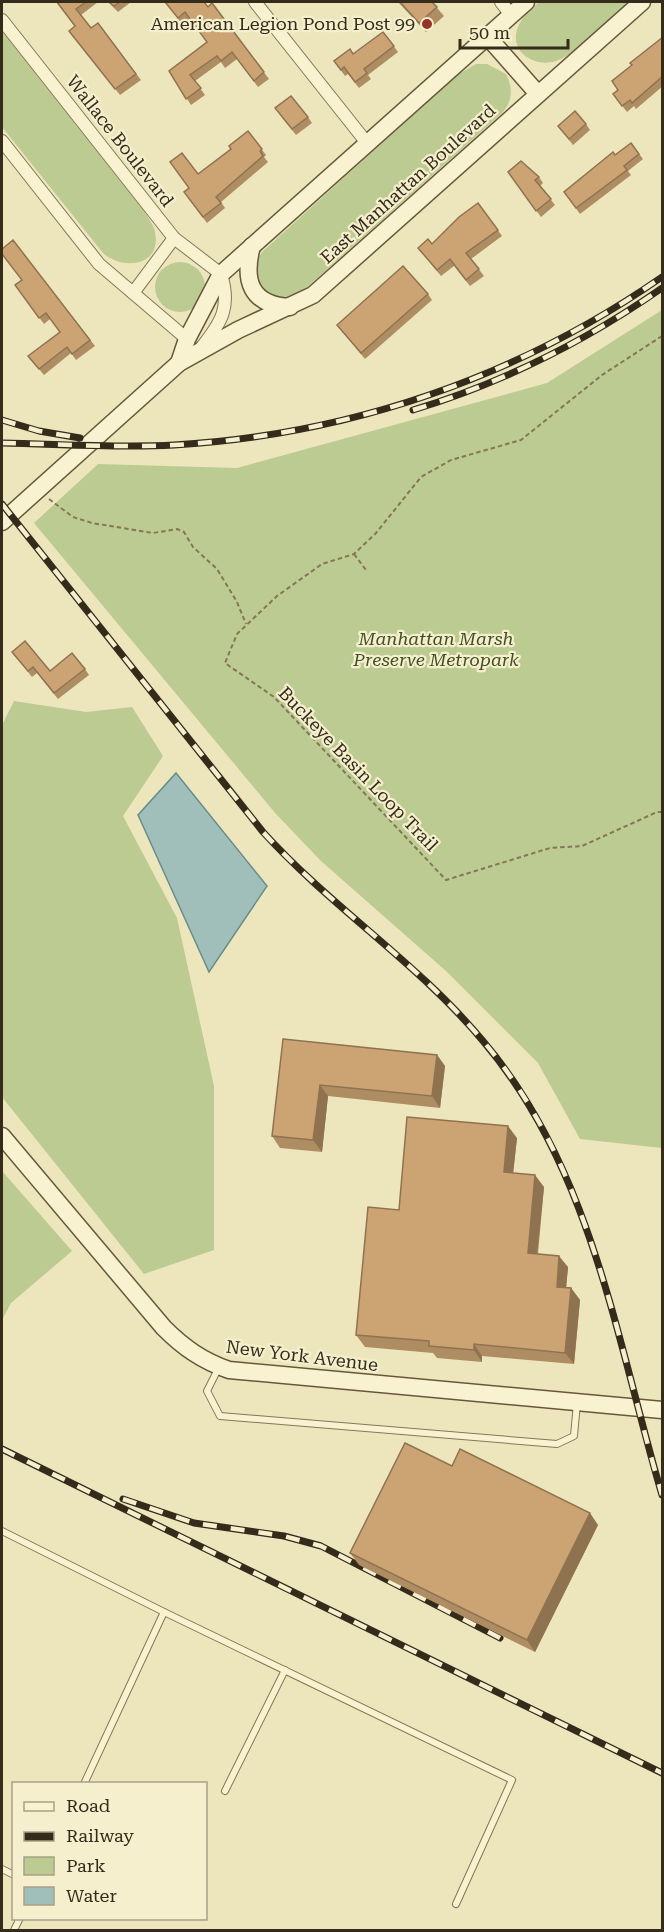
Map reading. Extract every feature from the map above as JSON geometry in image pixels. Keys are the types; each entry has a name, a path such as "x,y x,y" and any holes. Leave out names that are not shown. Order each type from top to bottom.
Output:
{"street":[{"path":"255,2 367,143"},
{"name":"East Manhattan Boulevard","path":"179,363 187,339 221,274 487,36 506,8 526,2"},
{"name":"East Manhattan Boulevard","path":"2,522 179,363 238,330 313,295 642,2"},
{"name":"Wallace Boulevard","path":"2,20 174,238 221,274"},
{"path":"487,36 538,94"},
{"path":"2,141 99,264 187,339"},
{"path":"133,293 174,238"},
{"path":"253,245 247,266 248,281 265,302 290,307"},
{"path":"196,354 223,316 227,301 221,274"},
{"name":"New York Avenue","path":"2,1136 164,1328 192,1353 219,1366 241,1371 662,1410"}],"lane":[{"path":"219,1366 207,1391 220,1416 557,1444 574,1436 577,1402"},
{"path":"2,1531 512,1780 456,1904"},
{"path":"85,1782 164,1612"},
{"path":"225,1791 285,1670"}],"path":[{"name":"Buckeye Basin Loop Trail","path":"663,336 602,375 521,440 451,460 421,477 375,533 354,554 322,564 277,596 237,634 225,663 274,697 446,880 550,848 582,846 657,812 663,812"},
{"path":"38,489 73,517 92,523 153,533 177,529 184,532 193,547 217,569 237,602 247,625"},
{"path":"354,554 366,570"}],"green space":[{"path":"539,2 629,2 574,51 548,63 525,56 517,44 516,36 520,23"},
{"path":"2,31 144,211 155,232 156,243 153,252 147,258 139,262 121,262 103,253 2,127"},
{"path":"476,64 487,64 506,74 511,94 502,113 305,289 293,297 270,298 255,282 257,261 262,252 457,75"},
{"path":"180,262 198,269 205,287 198,305 180,312 162,305 155,287 162,269"},
{"name":"Manhattan Marsh Preserve Metropark","path":"662,310 662,1148 580,1139 538,1063 446,971 321,861 276,814 34,523 98,464 237,468 547,383"},
{"path":"14,701 86,712 132,707 163,756 123,816 177,918 214,1086 214,1250 144,1274 2,1097 2,725"},
{"path":"2,1171 72,1251 11,1303 2,1320"}],"water":[{"path":"176,773 267,886 209,972 138,815"}],"building":[{"path":"57,2 86,2 76,9 91,28 98,23 136,74 115,89 69,31 75,26"},
{"path":"165,2 204,2 208,7 212,3 264,72 254,81 232,52 221,61 217,56 190,75 201,88 186,99 169,71 207,42 185,12 178,18"},
{"path":"400,2 432,2 437,7 419,23"},
{"path":"383,32 394,46 364,69 367,73 355,82 344,67 341,70 334,61 350,49 353,54"},
{"path":"663,37 663,76 632,103 630,100 622,106 613,94 618,90 612,81 632,65 630,63"},
{"path":"291,96 308,117 292,129 275,108"},
{"path":"575,111 586,124 569,139 558,126"},
{"path":"248,131 262,149 260,151 263,156 216,197 221,203 203,217 184,192 189,188 170,162 182,153 198,174 231,149 229,146"},
{"path":"631,143 639,154 624,166 627,170 576,208 564,192 613,152 615,155"},
{"path":"521,161 539,177 535,180 551,199 536,211 508,172"},
{"path":"478,203 498,230 466,253 479,269 466,280 450,259 437,270 418,248 428,239 432,244 459,217"},
{"path":"13,240 90,340 72,354 67,347 39,369 28,356 60,332 46,313 39,318 15,285 22,280 2,254 2,249"},
{"path":"403,266 428,294 361,353 337,325"},
{"path":"25,641 50,671 72,653 85,669 54,693 33,667 28,671 12,652"},
{"path":"283,1039 437,1055 432,1096 320,1085 313,1140 272,1136"},
{"path":"407,1117 508,1126 504,1172 535,1175 528,1253 559,1256 557,1287 571,1288 565,1353 474,1344 474,1350 429,1346 429,1341 356,1335 368,1207 399,1210"},
{"path":"405,1443 452,1466 460,1449 590,1513 527,1640 350,1553"}],"railway":[{"path":"2,443 174,445 239,439 304,429 367,414 430,395 550,344 607,313 662,277"},
{"path":"413,410 479,387 542,359 604,326 662,288"},
{"path":"2,420 39,431 80,438"},
{"path":"2,504 263,832 317,885 403,960 458,1013 483,1041 520,1091 550,1144 575,1200 596,1258 662,1495"},
{"path":"2,1449 662,1773"},
{"path":"123,1499 194,1523 284,1536 321,1546 500,1638"}],"place":[{"name":"American Legion Pond Post 99","path":"427,24"}]}
